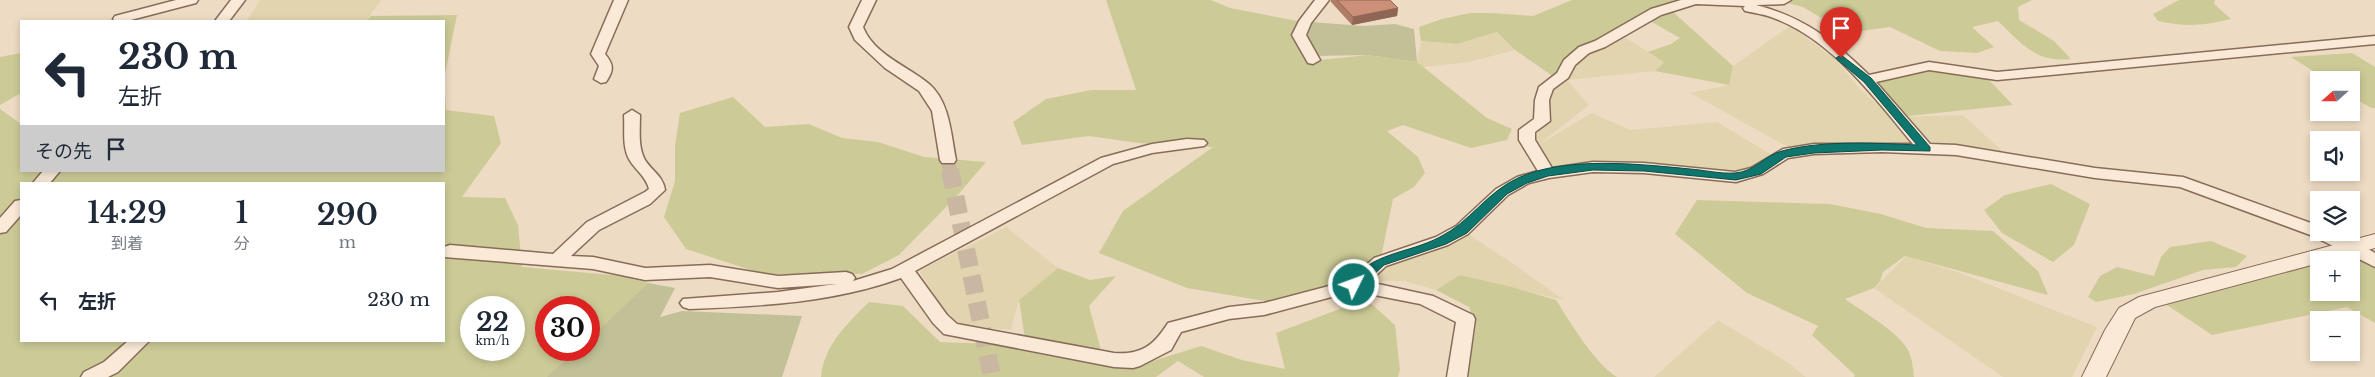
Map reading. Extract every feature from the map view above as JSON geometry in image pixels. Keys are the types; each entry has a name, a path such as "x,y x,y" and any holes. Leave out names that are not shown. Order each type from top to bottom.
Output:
{"street":[{"path":"120,19 191,0"},
{"path":"223,20 238,0"},
{"path":"601,79 607,72 607,66 598,54 621,0"},
{"path":"869,0 856,27 860,37 890,65 925,88 939,111 948,160"},
{"path":"1313,60 1299,35 1302,24 1316,10 1322,0"},
{"path":"1547,173 1527,140 1527,130 1542,120 1542,100 1546,86 1563,75 1569,63 1584,50 1600,44 1656,12 1694,0 1776,14 1828,46 1867,80 1926,149"},
{"path":"1711,2 1784,0"},
{"path":"1867,80 1929,66 1997,76 2375,40"},
{"path":"558,259 577,237 598,223 648,199 657,190 656,181 638,161 633,149 632,114"},
{"path":"689,303 772,299 867,284 905,271 922,260 1107,161 1131,152 1162,145 1198,143"},
{"path":"1354,285 1380,262 1442,241 1462,230 1502,192 1523,180 1547,173 1593,167 1644,168 1736,177 1757,171 1783,154 1806,150 1882,146 1956,150 2095,173 2183,182 2310,228"},
{"path":"42,182 51,172"},
{"path":"0,228 20,205"},
{"path":"2339,241 2375,261"},
{"path":"2094,377 2116,330 2127,313 2147,302 2375,241"},
{"path":"445,252 558,259 593,263 645,274 710,271 778,282 855,278 867,284"},
{"path":"905,271 940,319 951,329 1114,360 1132,360 1164,345 1175,327 1229,313 1264,309 1354,285 1419,298 1452,309 1466,319 1457,377"},
{"path":"91,377 111,367 139,342"}],"shaded area":[{"path":"260,0 381,0 367,20 248,20"},
{"path":"1106,0 1211,0 1230,8 1303,22 1296,28 1320,60 1368,55 1417,62 1487,118 1512,129 1507,140 1471,148 1403,125 1387,131 1418,157 1425,173 1414,187 1393,199 1380,262 1354,285 1283,304 1187,288 1099,253 1123,211 1213,147 1138,143 1089,136 1022,145 1013,122 1046,99 1091,90 1136,90"},
{"path":"1572,0 1714,0 1686,4 1598,42 1557,79 1515,50 1497,32 1457,44 1421,41 1419,27 1442,19 1470,13 1533,16"},
{"path":"1776,0 2032,0 2018,7 2019,20 2054,41 2071,59 2048,58 2039,55 2022,44 1998,21 1972,27 1994,47 1977,53 1940,51 1890,27 1861,31 1835,26 1803,7"},
{"path":"2179,0 2215,0 2214,4 2231,19 2194,25 2158,21 2153,14"},
{"path":"1673,12 1733,66 1729,85 1655,71 1664,62 1648,52 1671,44 1680,38 1650,21"},
{"path":"457,15 445,74 445,20 367,20 371,16"},
{"path":"1790,26 1834,58 1860,89 1917,139 1899,117 1963,115 2011,159 1926,149 1920,142 1788,147 1690,93 1729,85 1733,66"},
{"path":"1497,32 1515,50 1469,62 1416,68 1421,41 1457,44"},
{"path":"1618,33 1664,62 1655,71 1567,80 1589,105 1538,145 1592,113 1630,130 1717,122 1777,158 1738,184 1644,168 1555,172 1533,148 1542,121 1546,87 1578,55"},
{"path":"20,53 20,94 0,105 0,57"},
{"path":"2352,53 2375,67 2375,108 2371,108 2360,101 2360,71 2313,71 2291,57"},
{"path":"1929,66 1983,74 2013,105 1899,117 1867,80"},
{"path":"445,94 446,110 494,116 501,143 462,197 505,198 518,225 522,267 623,276 648,283 600,329 600,296 535,296 535,361 564,361 546,377 0,377 0,109 20,123 20,172 445,172"},
{"path":"733,97 765,127 809,124 842,138 878,142 924,157 986,162 956,197 899,255 862,274 763,274 686,249 664,217 675,181 675,145 680,113"},
{"path":"2051,184 2090,204 2074,245 2053,262 2002,233 1984,210 2005,195"},
{"path":"1697,200 1830,204 1881,214 1926,228 1993,231 2038,271 2048,295 1905,256 1883,272 1880,281 1874,288 1845,299 1869,315 1901,341 1910,354 1914,377 1854,377 1855,375 1812,335 1818,326 1747,293 1675,234"},
{"path":"1006,227 1058,268 1019,300 1011,330 968,326 950,319 919,271"},
{"path":"1462,230 1564,300 1460,275 1436,290 1404,281 1372,281 1380,262"},
{"path":"2211,241 2247,256 2236,267 2203,270 2134,294 2096,302 2088,297 2100,276 2117,267 2154,276 2161,257 2170,247"},
{"path":"2352,247 2359,251 2337,251"},
{"path":"2360,252 2375,261 2375,323 2360,314 2360,311 2354,311 2347,307 2328,311 2310,311 2310,315 2212,335 2158,299 2310,258 2310,301 2360,301"},
{"path":"1906,256 1960,273 2097,327 2072,377 2003,377 1874,288"},
{"path":"1058,268 1090,280 1116,276 1089,306 1105,365 1143,364 1201,346 1242,360 1285,369 1276,333 1366,299 1395,325 1400,370 1398,377 1204,377 1178,361 1156,377 821,377 823,365 832,345 845,327 869,302 903,306 940,342 1026,345 1019,300"},
{"path":"1460,275 1556,300 1592,353 1600,363 1617,377 1469,377 1467,374 1476,326 1469,307 1436,290"},
{"path":"1718,320 1787,362 1806,377 1654,377"}],"green space":[{"path":"1311,22 1363,26 1395,24 1414,29 1417,62 1368,55 1314,56 1299,33"},
{"path":"648,283 675,288 660,317 682,311 802,316 782,377 546,377 564,361 600,361 600,329"}],"building":[{"path":"1337,0 1390,0 1398,8 1353,17"}],"tunnel":[{"path":"948,160 950,171"},
{"path":"950,170 992,377"}],"route":[{"path":"1354,285 1380,262 1442,241 1462,230 1502,192 1523,180 1547,173 1593,167 1644,168 1736,177 1757,171 1783,154 1814,149 1882,146 1926,149 1867,80 1841,58"}]}
